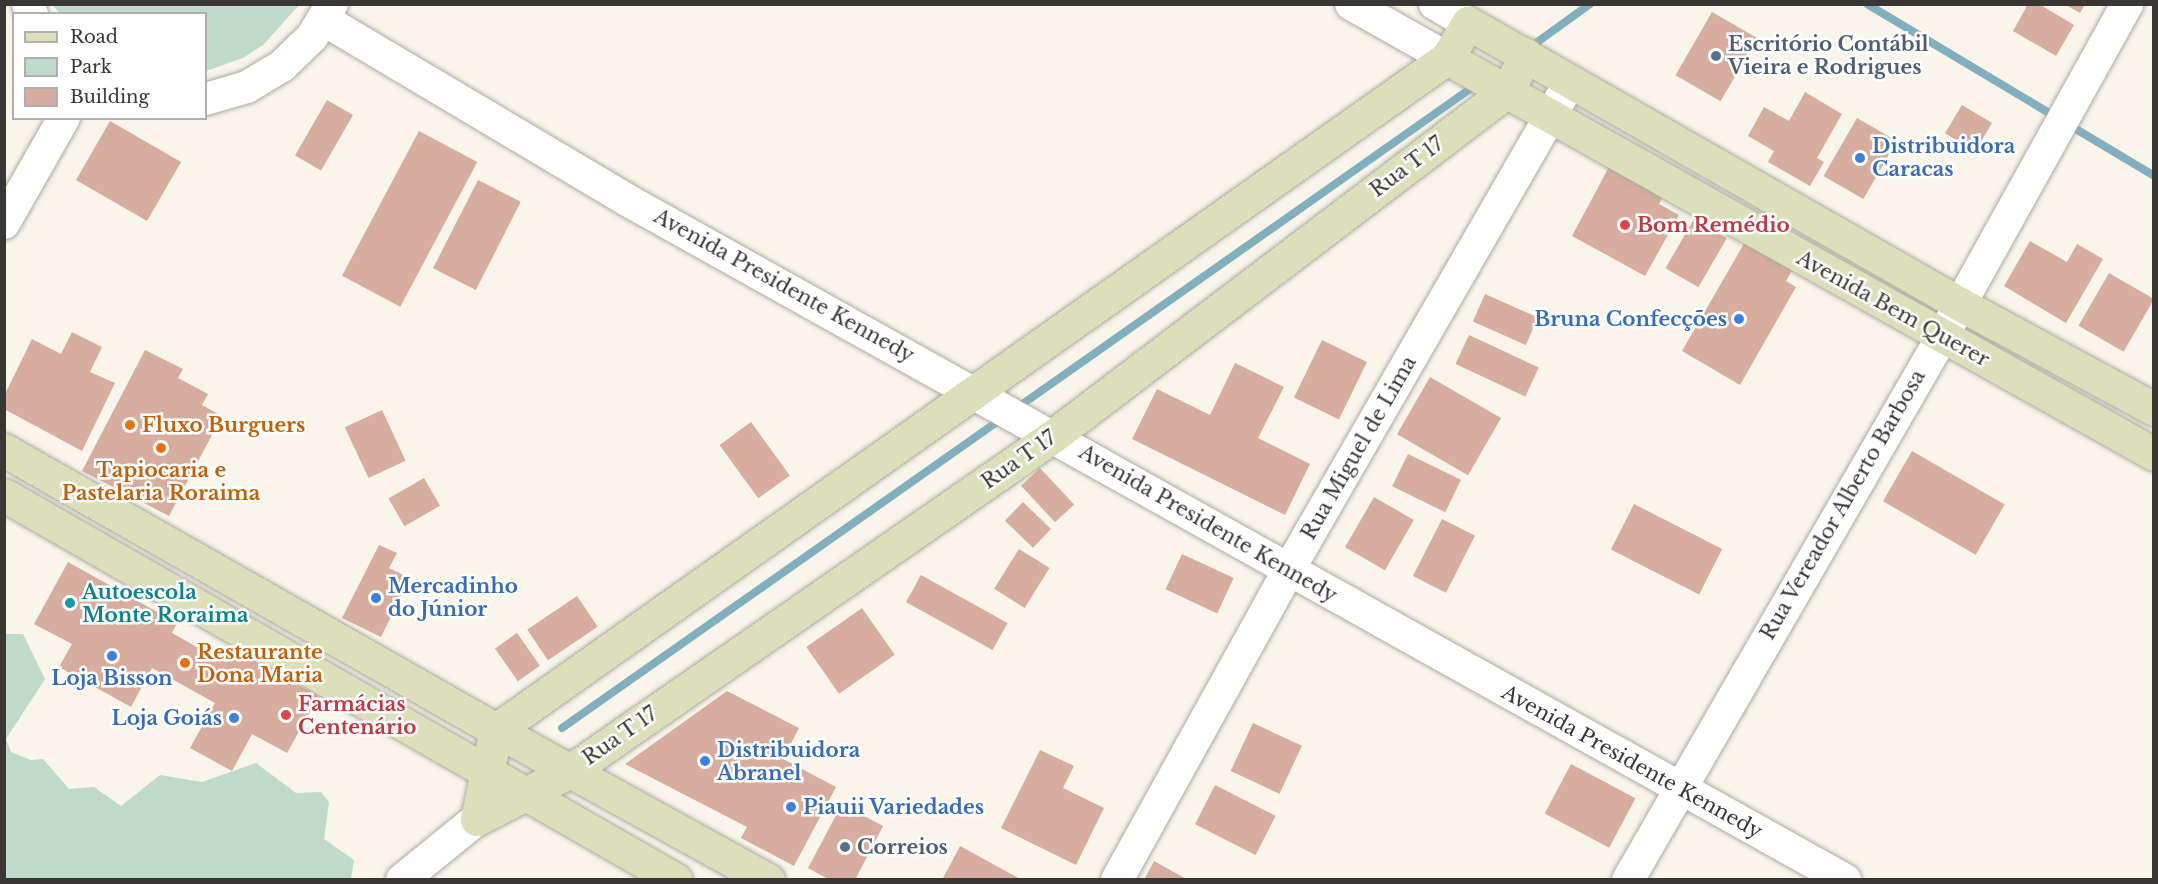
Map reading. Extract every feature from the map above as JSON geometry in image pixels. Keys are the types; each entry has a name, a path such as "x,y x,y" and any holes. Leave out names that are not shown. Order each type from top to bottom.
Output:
{"street":[{"name":"Avenida Bem Querer","path":"1435,4 1960,304 2154,409"},
{"name":"Rua Vereador Alberto Barbosa","path":"1628,879 1678,788 1942,337 2127,4"},
{"name":"Avenida Bem Querer","path":"1360,7 1942,337 2154,454"},
{"path":"207,99 247,87 282,66 328,12"},
{"name":"Avenida Presidente Kennedy","path":"328,12 627,200 976,392 1288,571 1845,879"},
{"path":"477,819 489,774 496,730 1447,58 1468,22"},
{"name":"Rua T 17","path":"402,879 477,819 570,771 1053,436 1507,91 1526,56"},
{"name":"Rua Miguel de Lima","path":"1117,879 1288,571 1570,82"},
{"path":"4,223 63,120"},
{"path":"4,450 496,730 768,879"},
{"path":"4,495 676,879"}],"green space":[{"path":"53,5 299,5 263,45 243,58 207,71 207,12 58,12"},
{"path":"5,634 23,634 45,679 6,739 11,752 31,760 43,759 69,789 94,787 121,806 160,775 202,782 256,763 296,793 321,792 329,802 324,839 354,860 351,879 5,879"}],"building":[{"path":"2028,4 2039,4 2074,25 2056,56 2013,31"},
{"path":"2064,4 2085,4 2080,13"},
{"name":"Escritório Contábil Vieira e Rodrigues","path":"1712,12 1757,38 1721,101 1676,75"},
{"path":"1805,92 1842,114 1817,158 1824,162 1810,186 1768,162 1774,151 1748,136 1764,107 1789,121"},
{"path":"327,100 353,115 321,170 295,155"},
{"path":"1962,105 1992,123 1975,151 1945,133"},
{"name":"Distribuidora Caracas","path":"1857,118 1897,141 1863,199 1824,176"},
{"path":"110,121 181,162 147,221 76,180"},
{"path":"419,131 477,162 400,307 342,276"},
{"name":"Bom Remédio","path":"1609,167 1663,196 1659,204 1679,215 1645,276 1572,236"},
{"path":"478,180 521,202 476,290 433,268"},
{"path":"1694,219 1727,238 1698,287 1666,268"},
{"path":"2030,241 2067,262 2077,244 2103,259 2066,323 2004,286"},
{"name":"Bruna Confecções","path":"1745,242 1792,270 1786,281 1796,287 1740,385 1682,351"},
{"path":"2109,273 2154,299 2124,352 2078,326"},
{"path":"1485,294 1538,318 1526,345 1473,321"},
{"path":"72,332 102,347 90,372 115,383 82,451 4,409 4,396 32,339 61,354"},
{"path":"1469,335 1539,368 1525,397 1455,364"},
{"path":"1322,340 1367,362 1339,419 1294,398"},
{"path":"145,350 183,369 178,378 208,394 202,405 222,416 169,516 82,471"},
{"path":"1235,363 1284,387 1258,438 1310,464 1285,515 1132,439 1157,389 1210,415"},
{"path":"1430,377 1501,418 1468,475 1397,434"},
{"path":"382,410 406,461 369,478 345,427"},
{"path":"751,422 790,475 758,498 719,445"},
{"path":"1912,451 2005,504 1976,555 1883,501"},
{"path":"1408,454 1461,480 1445,512 1392,486"},
{"path":"1040,468 1074,505 1055,522 1021,486"},
{"path":"424,478 440,506 404,526 388,498"},
{"path":"1374,497 1414,520 1385,570 1345,547"},
{"path":"1023,502 1051,529 1033,548 1005,521"},
{"path":"1634,504 1722,549 1699,594 1611,549"},
{"path":"1442,519 1475,536 1446,593 1413,576"},
{"name":"Mercadinho do Júnior","path":"379,545 397,553 389,568 410,578 381,637 342,618"},
{"path":"1019,549 1050,568 1025,608 994,589"},
{"path":"1182,554 1234,578 1217,613 1166,589"},
{"path":"68,562 177,623 172,633 218,659 224,649 240,658 242,654 319,696 287,753 252,734 232,771 190,748 215,703 152,668 131,707 59,667 72,644 34,624"},
{"path":"921,575 1008,623 993,650 906,602"},
{"path":"577,596 598,627 548,660 527,630"},
{"path":"862,608 895,655 839,694 806,647"},
{"path":"517,633 540,666 518,681 495,648"},
{"name":"Distribuidora Abranel","path":"727,691 799,728 783,759 836,787 794,866 741,838 747,827 625,764"},
{"path":"1253,723 1302,746 1280,794 1231,771"},
{"path":"1040,750 1074,766 1063,788 1104,808 1076,865 1001,828"},
{"path":"1571,764 1635,798 1609,848 1545,813"},
{"path":"1215,785 1276,816 1256,855 1195,824"},
{"name":"Correios","path":"842,804 883,826 855,880 830,880 808,868"},
{"path":"960,846 1022,880 942,880"},
{"path":"1154,861 1188,880 1144,880"}],"waterway":[{"path":"1536,43 1590,4"},
{"path":"1867,4 2154,176"},
{"path":"1014,410 1470,89"},
{"path":"562,728 1004,417"}],"place":[{"name":"Escritório Contábil Vieira e Rodrigues","path":"1716,56"},
{"name":"Distribuidora Caracas","path":"1860,158"},
{"name":"Bom Remédio","path":"1625,225"},
{"name":"Bruna Confecções","path":"1739,319"},
{"name":"Fluxo Burguers","path":"130,425"},
{"name":"Tapiocaria e Pastelaria Roraima","path":"161,448"},
{"name":"Mercadinho do Júnior","path":"376,598"},
{"name":"Autoescola Monte Roraima","path":"70,603"},
{"name":"Loja Bisson","path":"112,656"},
{"name":"Restaurante Dona Maria","path":"185,663"},
{"name":"Farmácias Centenário","path":"286,715"},
{"name":"Loja Goiás","path":"234,718"},
{"name":"Distribuidora Abranel","path":"705,761"},
{"name":"Piauii Variedades","path":"791,807"},
{"name":"Correios","path":"845,847"}]}
